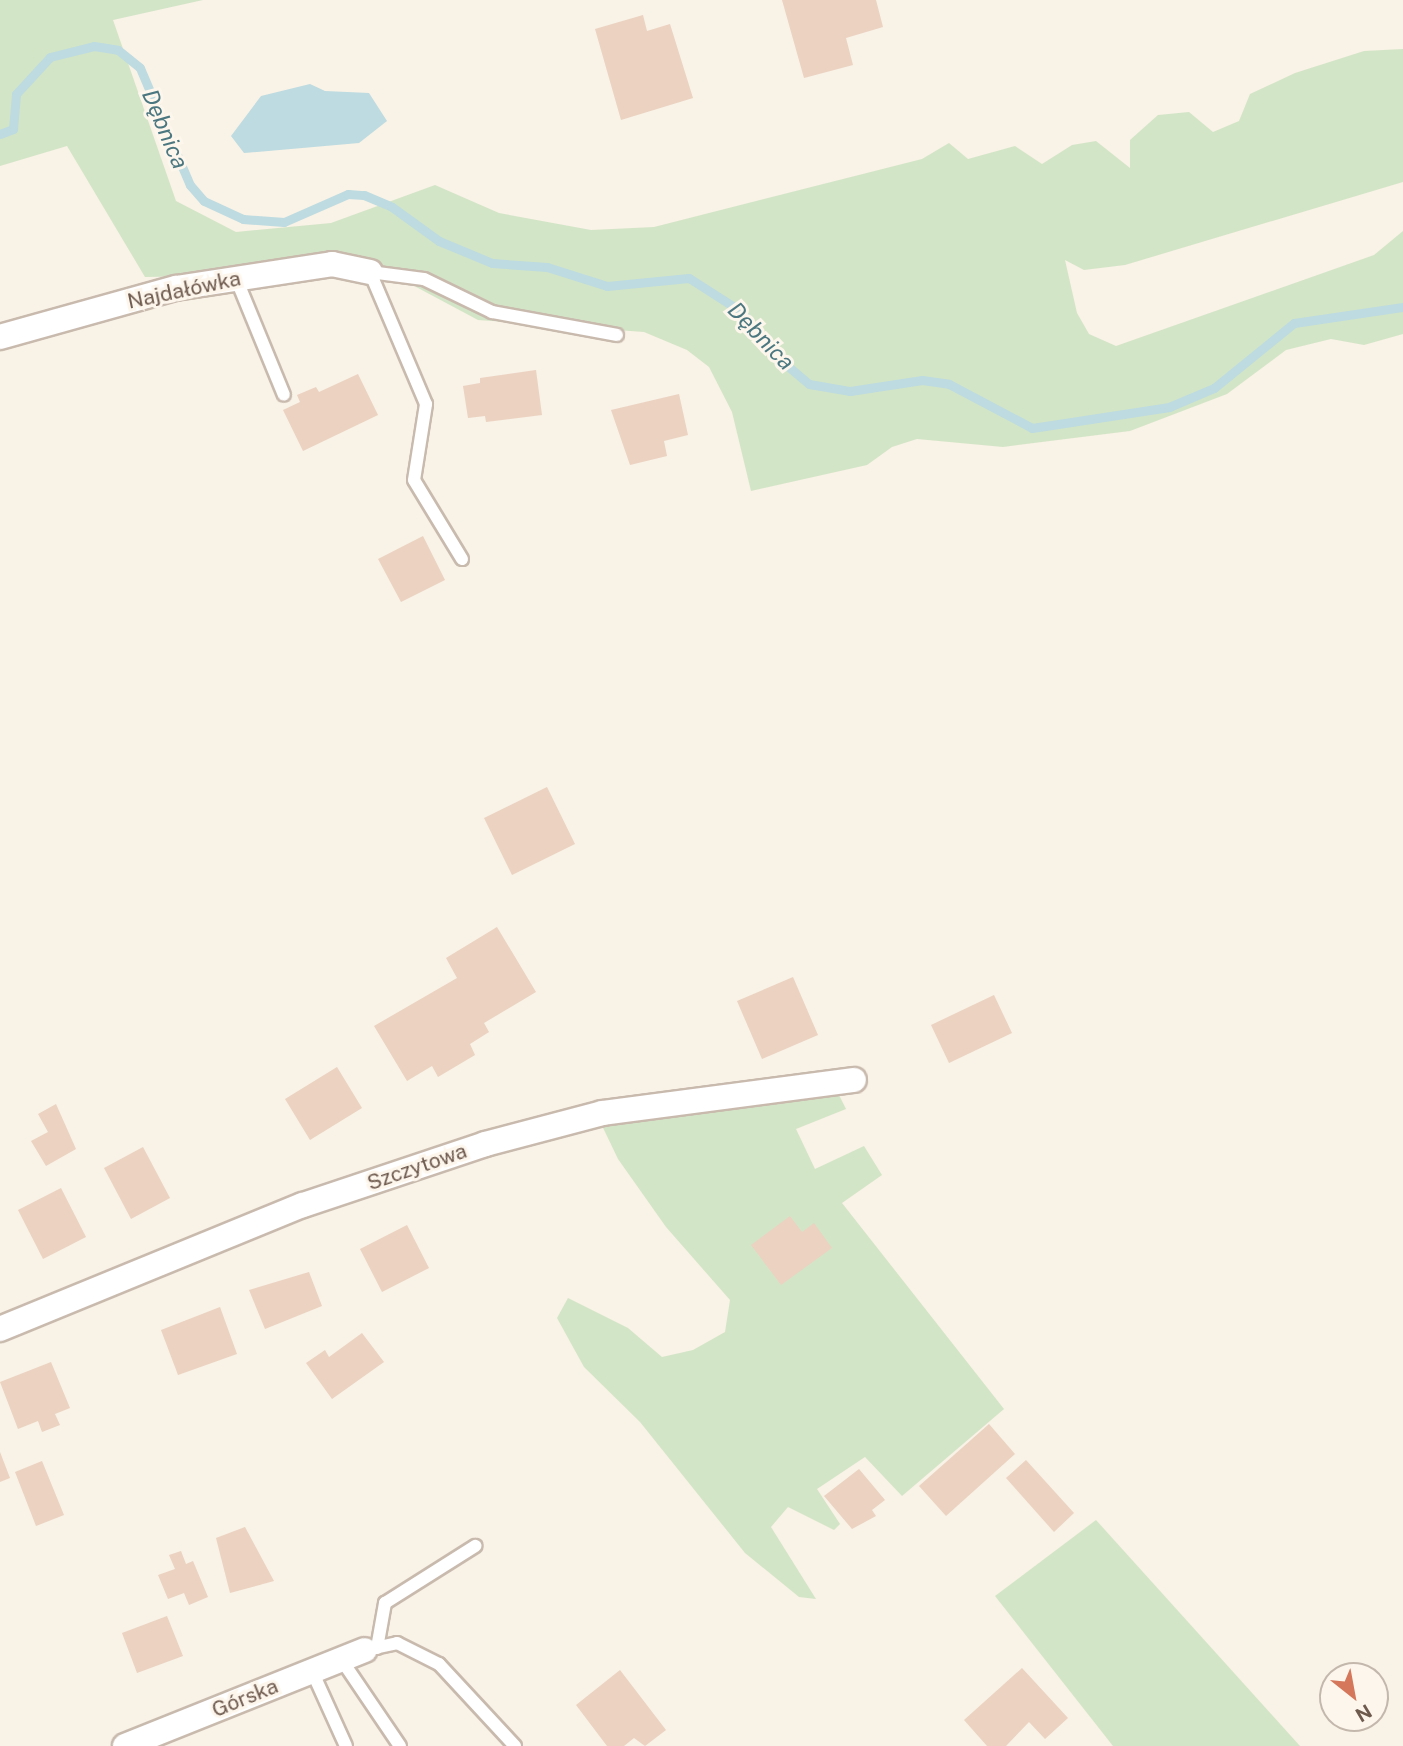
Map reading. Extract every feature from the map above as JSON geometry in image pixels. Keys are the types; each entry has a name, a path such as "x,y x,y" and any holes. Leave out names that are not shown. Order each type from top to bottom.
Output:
{"street":[{"name":"Najdałówka","path":"0,337 176,288 332,264 370,272"},
{"name":"Szczytowa","path":"0,1329 303,1205 485,1144 602,1113 854,1080"},
{"name":"Górska","path":"125,1746 151,1741 371,1648"}],"lane":[{"path":"370,272 424,279 492,312 617,335"},
{"path":"370,272 426,404 414,480 462,559"},
{"path":"236,278 284,395"},
{"path":"475,1546 385,1602 371,1648 397,1643 439,1664 515,1746"},
{"path":"341,1660 400,1746"},
{"path":"312,1671 346,1746"}],"green space":[{"path":"0,0 203,0 113,20 176,201 236,232 331,223 435,185 499,213 591,230 654,227 922,159 949,143 968,159 1015,146 1042,164 1072,145 1096,141 1130,168 1130,140 1158,115 1189,112 1213,132 1239,121 1250,94 1295,73 1364,51 1403,49 1403,182 1125,265 1084,270 1065,260 1077,313 1089,334 1116,346 1374,255 1403,231 1403,334 1364,345 1331,339 1286,350 1227,394 1130,431 1003,447 917,439 892,447 867,465 751,491 732,412 709,367 687,350 644,332 478,320 390,273 145,277 67,146 0,166"},
{"path":"833,1083 846,1109 796,1129 815,1169 864,1146 882,1175 842,1203 1004,1409 902,1496 865,1457 817,1489 840,1524 834,1530 788,1507 771,1527 816,1599 799,1597 745,1553 640,1422 584,1367 557,1318 568,1298 628,1328 662,1357 693,1350 725,1332 730,1300 666,1227 618,1159 594,1109"},
{"path":"1096,1520 1300,1746 1113,1746 995,1596"}],"water":[{"path":"310,84 325,91 369,93 387,121 359,143 244,153 231,136 261,96"}],"building":[{"path":"782,0 876,0 883,27 846,38 853,65 804,78"},
{"path":"643,15 647,31 670,24 693,98 621,120 595,29"},
{"path":"536,370 542,415 486,422 485,416 468,418 463,386 480,383 480,378"},
{"path":"358,374 378,415 303,451 283,410 300,402 297,395 316,387 319,392"},
{"path":"679,394 688,435 664,441 667,456 630,465 611,410"},
{"path":"423,536 445,580 401,602 378,559"},
{"path":"547,787 575,844 512,875 484,818"},
{"path":"497,927 536,992 484,1023 489,1032 470,1044 475,1055 438,1077 432,1066 407,1081 374,1026 457,978 446,958"},
{"path":"793,977 818,1035 762,1059 737,1001"},
{"path":"994,995 1012,1033 949,1063 931,1025"},
{"path":"337,1067 362,1108 310,1140 285,1099"},
{"path":"56,1104 76,1149 46,1166 31,1141 48,1132 38,1114"},
{"path":"143,1147 170,1198 131,1219 104,1168"},
{"path":"61,1188 86,1237 43,1259 18,1210"},
{"path":"790,1216 802,1232 814,1223 832,1248 781,1285 751,1245"},
{"path":"407,1225 429,1268 382,1292 360,1249"},
{"path":"309,1272 322,1306 265,1329 249,1290"},
{"path":"220,1307 237,1354 178,1375 161,1330"},
{"path":"362,1333 384,1362 332,1399 306,1363 325,1350 329,1357"},
{"path":"51,1362 70,1408 55,1414 60,1425 42,1432 38,1421 18,1429 0,1382"},
{"path":"989,1424 1015,1454 946,1516 919,1486"},
{"path":"0,1452 10,1478 0,1482"},
{"path":"1026,1460 1074,1513 1054,1532 1006,1478"},
{"path":"42,1461 64,1515 36,1526 15,1472"},
{"path":"859,1469 885,1500 872,1510 876,1516 852,1529 824,1496"},
{"path":"245,1527 274,1581 230,1593 216,1538"},
{"path":"181,1551 186,1564 193,1561 208,1597 189,1605 184,1593 168,1599 158,1575 175,1569 169,1555"},
{"path":"167,1616 183,1656 137,1673 122,1633"},
{"path":"1022,1668 1068,1718 1045,1739 1029,1722 1006,1746 987,1746 964,1720"},
{"path":"620,1670 666,1730 645,1746 634,1738 624,1746 607,1746 576,1705"}],"waterway":[{"name":"Dębnica","path":"0,134 13,129 16,94 50,57 94,46 118,50 140,68 190,185 204,201 243,219 284,222 348,194 364,195 392,207 439,241 492,263 547,267 607,286 689,278 742,312 776,356 809,384 850,391 922,380 949,384 1032,428 1169,407 1214,388 1294,323 1403,307"}]}
